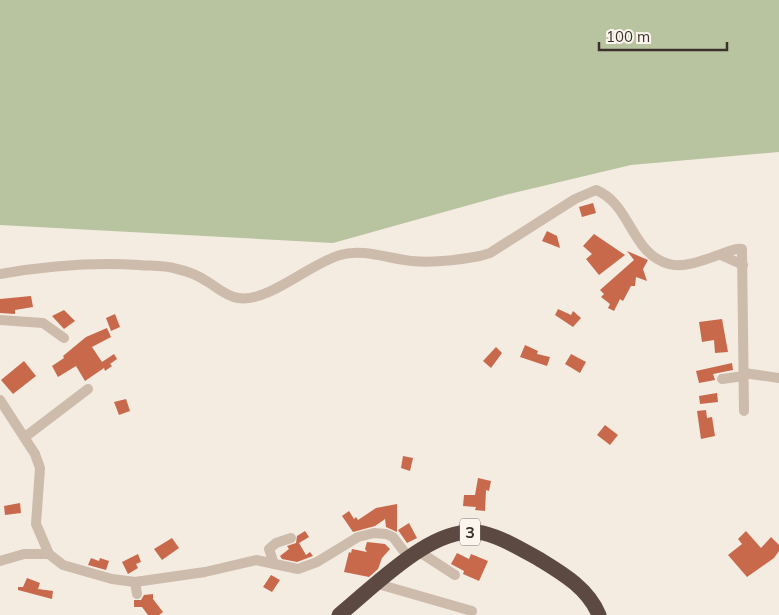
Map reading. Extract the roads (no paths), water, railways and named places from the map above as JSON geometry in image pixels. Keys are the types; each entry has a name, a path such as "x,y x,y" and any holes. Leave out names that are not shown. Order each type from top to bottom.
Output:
{"highway":[{"name":"3","path":"339,615 414,554 444,536 465,531 496,537 573,580 585,593 599,615"}],"street":[{"path":"0,274 100,262 157,266 176,268 192,274 222,292 238,298 259,297 277,289 305,270 342,254 365,254 412,261 480,256 490,252 575,199 596,190 612,200 642,246 654,257 669,264 682,266 698,264 739,247 743,252 744,411"},
{"path":"721,255 743,265"},
{"path":"0,320 43,323 64,338"},
{"path":"722,379 744,374 779,378"},
{"path":"25,437 88,389"},
{"path":"0,400 35,454 40,468 36,524 49,554 63,565 112,579 135,582 196,573 256,560 290,569 305,567 317,562 358,537 374,533 386,534 414,554 455,576"},
{"path":"274,564 269,549 291,538"},
{"path":"0,561 24,554 49,554"},
{"path":"135,582 137,594"},
{"path":"378,584 472,611"}]}
